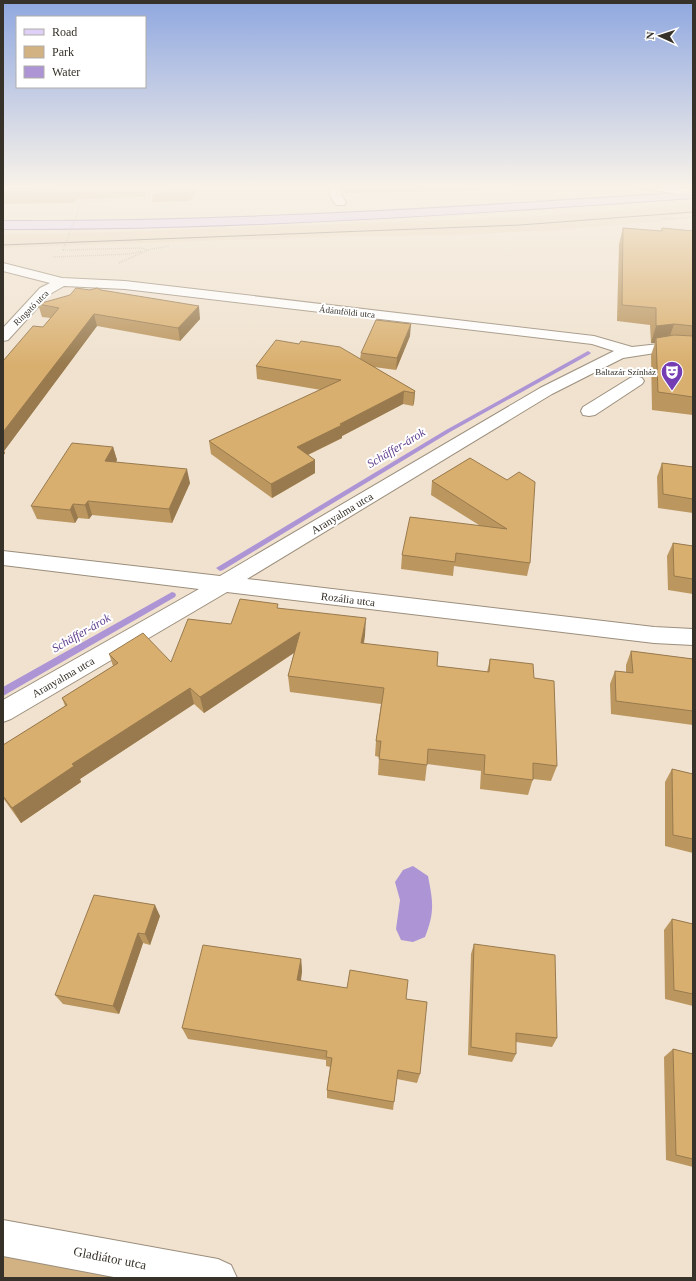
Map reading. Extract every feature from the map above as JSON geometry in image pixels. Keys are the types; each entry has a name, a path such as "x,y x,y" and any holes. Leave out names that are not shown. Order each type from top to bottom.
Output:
{"street":[{"name":"Ádámföldi utca","path":"3,267 62,282 125,285 302,307 594,340 631,352"},
{"name":"Ringató utca","path":"3,337 45,291 62,282"},
{"name":"Aranyalma utca","path":"3,712 222,585 546,391 618,355 668,347 693,348"},
{"path":"589,411 636,381"},
{"name":"Rozália utca","path":"3,558 654,635 693,637"},
{"name":"Gladiátor utca","path":"3,1238 218,1278"}],"path":[{"path":"65,246 63,250 141,248 148,250"},
{"path":"51,257 130,254 168,246"},
{"path":"118,263 148,250"}],"shaded area":[{"path":"3,246 66,246 3,248"}],"green space":[{"path":"3,1238 218,1278 3,1278"}],"water":[{"path":"413,866 428,876 431,893 432,914 425,937 413,942 401,940 396,929 400,900 395,882 403,870"}],"building":[{"path":"623,246 693,246 693,326 674,324 656,326 656,308 622,305"},
{"path":"76,288 90,290 97,288 101,290 199,306 178,328 94,314 3,432 3,361 33,326 43,327 59,308 38,304 70,295"},
{"path":"376,320 411,324 397,358 361,353"},
{"path":"674,335 693,336 693,397 658,392 656,338"},
{"path":"276,340 299,344 301,341 340,347 415,391 414,393 404,391 340,424 342,425 297,447 315,460 271,484 209,441 341,380 256,366"},
{"path":"72,443 113,447 105,461 187,469 169,509 88,501 85,505 73,504 70,510 31,506"},
{"path":"470,458 507,480 519,472 535,482 530,563 456,553 455,562 402,555 410,517 507,529 432,481"},
{"path":"662,463 693,467 693,499 663,494"},
{"path":"673,543 693,546 693,579 674,576"},
{"path":"240,599 278,604 277,608 366,618 361,643 438,652 437,666 489,672 490,659 533,664 534,678 554,681 557,766 533,763 533,780 484,774 485,755 428,749 427,765 379,759 381,741 376,741 384,688 288,676 300,632 200,697 190,688 72,764 74,766 12,808 3,796 3,745 67,705 62,698 118,663 109,654 143,633 171,662 188,619 231,624"},
{"path":"631,651 693,659 693,711 616,701 615,671 633,673"},
{"path":"672,769 693,774 693,839 673,835"},
{"path":"94,895 155,905 145,934 138,933 113,1006 55,995"},
{"path":"672,919 693,924 693,994 674,990"},
{"path":"474,944 555,955 557,1038 516,1033 516,1054 471,1047"},
{"path":"203,945 301,959 297,980 347,988 350,970 408,980 406,999 427,1002 420,1074 398,1070 394,1102 327,1090 332,1058 326,1057 327,1051 182,1028"},
{"path":"673,1049 693,1054 693,1159 676,1155"}],"waterway":[{"name":"Schäffer-árok","path":"220,568 448,431 588,353"},
{"name":"Schäffer-árok","path":"3,692 172,595"}],"place":[{"name":"Baltazár Színház","path":"672,392"}]}
